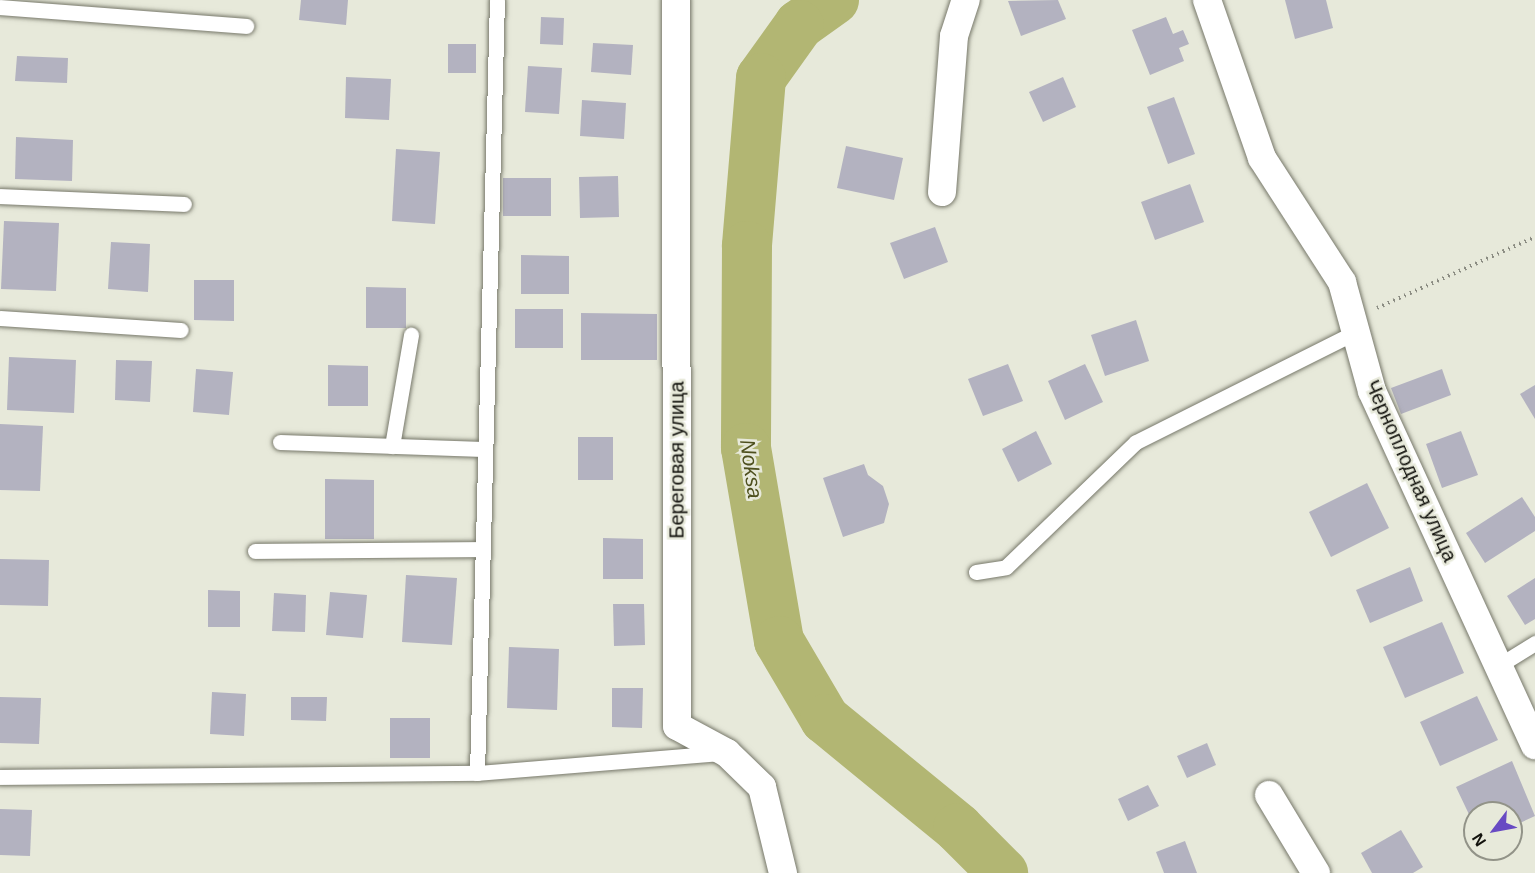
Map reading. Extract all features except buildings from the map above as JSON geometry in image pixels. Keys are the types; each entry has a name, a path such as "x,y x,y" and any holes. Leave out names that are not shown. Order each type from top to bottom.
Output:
{"street":[{"name":"Береговая улица","path":"676,0 677,726 727,753 762,787 783,873"},
{"path":"942,192 954,36 966,0"},
{"name":"Черноплодная улица","path":"1207,0 1262,158 1342,282 1372,391 1535,745"},
{"path":"1269,795 1316,873"}],"lane":[{"path":"477,773 483,449 496,0"},
{"path":"0,7 246,26"},
{"path":"0,196 184,204"},
{"path":"0,318 181,330"},
{"path":"976,572 1006,567 1136,442 1354,326"},
{"path":"392,446 411,335"},
{"path":"280,442 483,449"},
{"path":"255,551 482,549"},
{"path":"1498,666 1535,643"},
{"path":"0,777 477,773 727,753"}],"path":[{"path":"1354,326 1535,237"}],"waterway":[{"name":"Noksa","path":"834,0 799,25 761,78 747,246 746,448 779,641 825,719 958,828 1003,873"}]}
